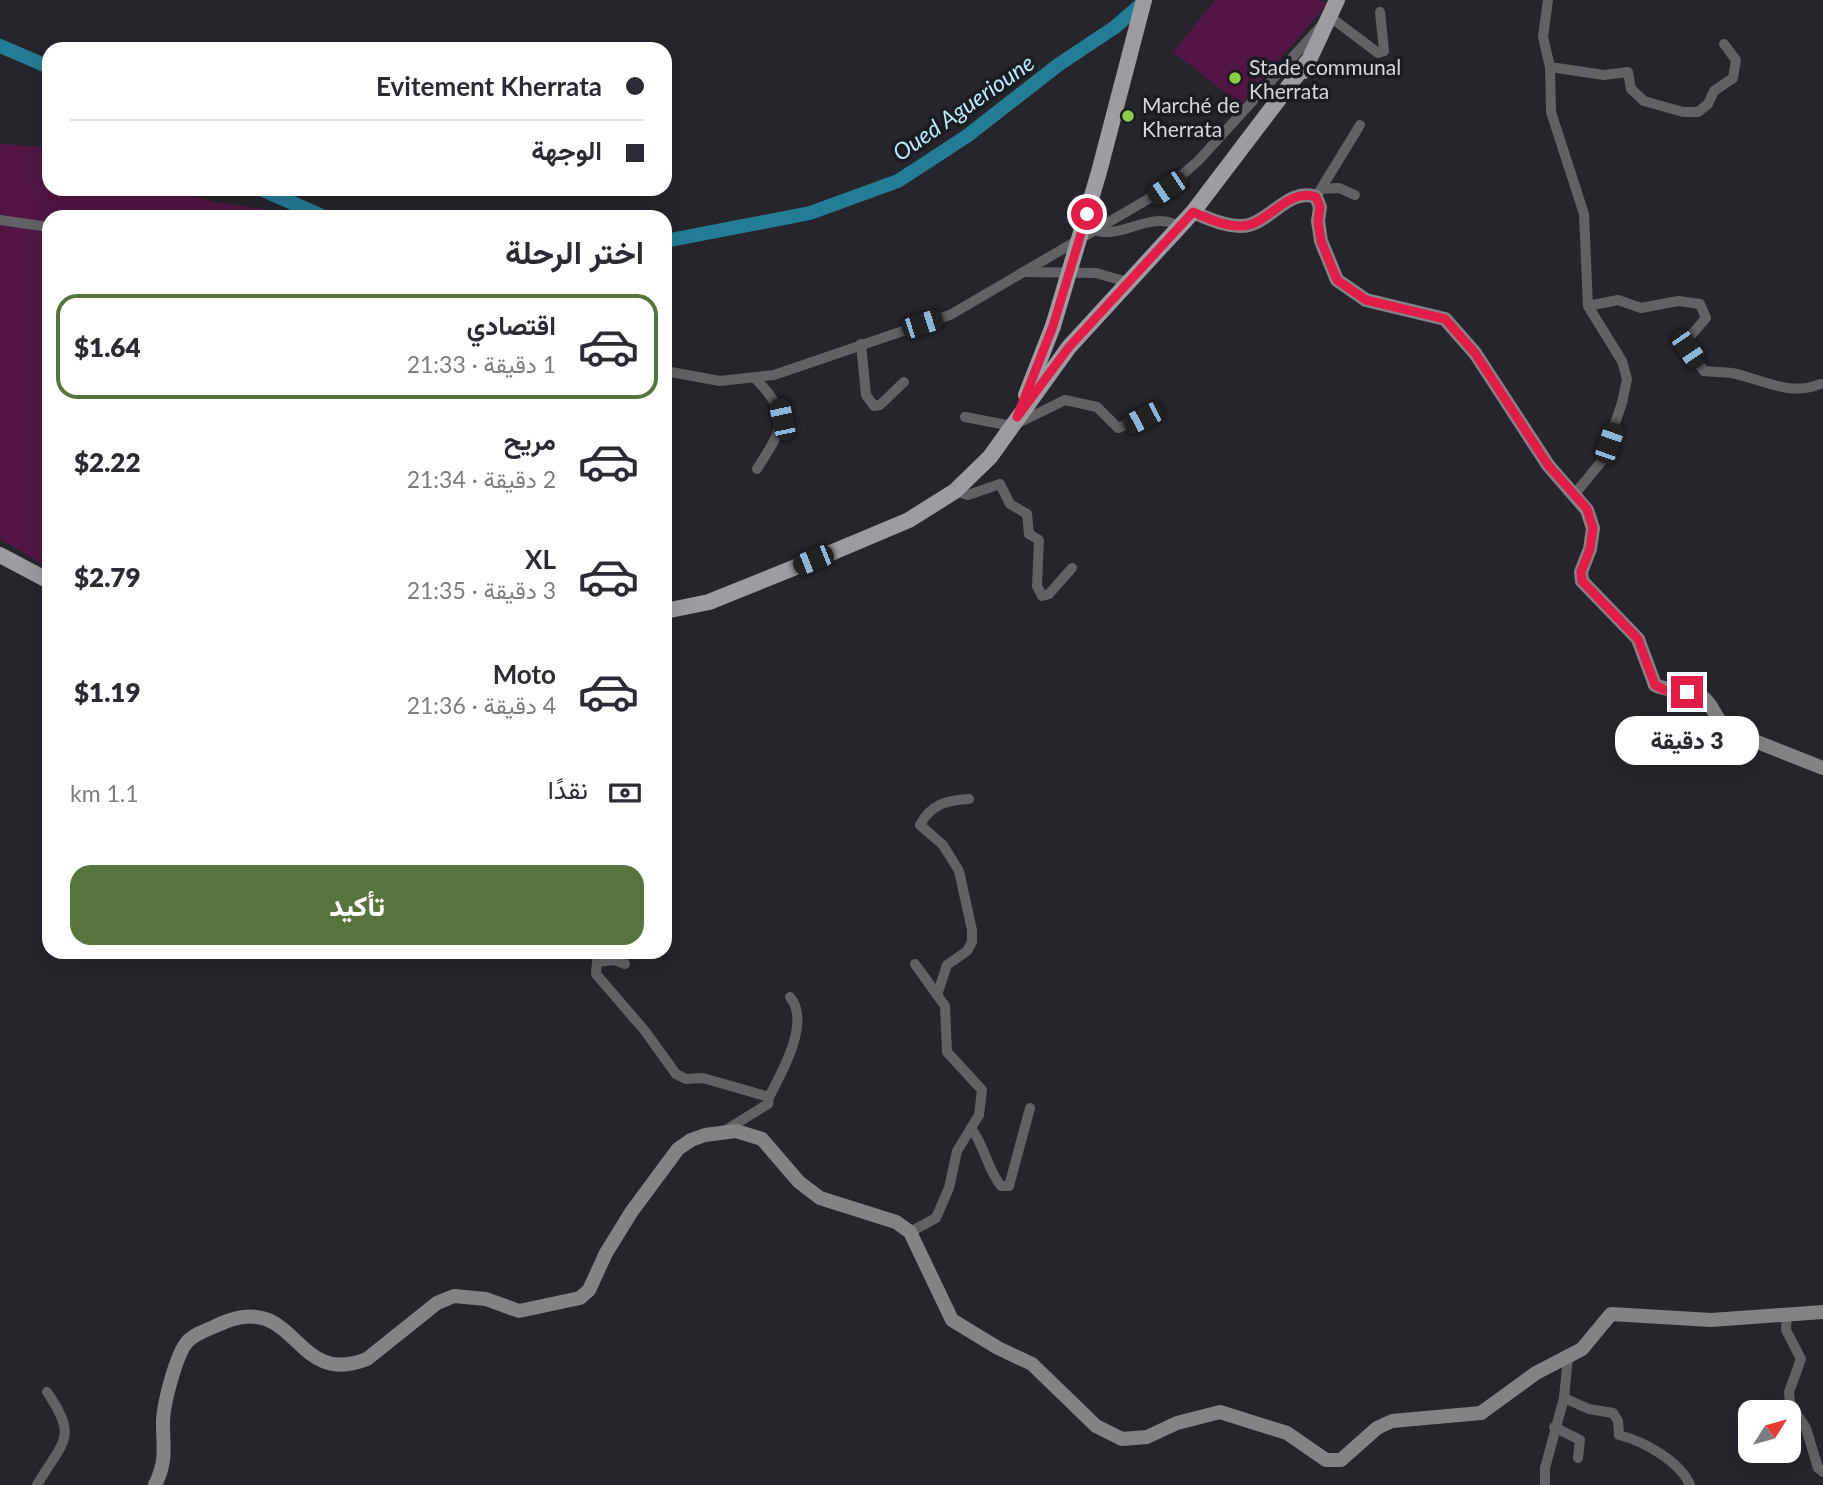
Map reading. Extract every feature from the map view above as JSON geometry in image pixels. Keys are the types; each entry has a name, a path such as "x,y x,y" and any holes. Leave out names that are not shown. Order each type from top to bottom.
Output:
{"main road":[{"path":"1015,421 1053,326 1099,172 1144,0"},
{"path":"672,610 709,602 833,552 909,520 955,491 990,457 1069,347 1193,212 1307,62 1337,0"},
{"path":"0,555 42,577"}],"street":[{"path":"1548,0 1543,37 1550,67 1551,112 1584,214 1588,306 1622,361 1627,379 1602,461 1573,496"},
{"path":"672,372 720,381 774,375 950,315 1167,188 1198,161 1328,19 1378,53 1384,51 1385,38 1380,12"},
{"path":"1550,67 1604,75 1628,72 1631,89 1644,101 1684,112 1698,112 1708,104 1714,91 1733,78 1736,60 1724,44"},
{"path":"1360,125 1318,193 1321,241 1337,280 1366,300 1445,319 1475,353 1500,396 1573,496 1587,509 1593,528 1590,549 1581,572 1582,581 1638,639 1655,685 1667,691 1696,693 1705,699 1718,722 1729,731 1823,768"},
{"path":"1193,212 1233,225 1251,225 1297,196 1339,188 1355,195"},
{"path":"0,220 42,226"},
{"path":"1097,230 1115,233 1141,224 1161,221 1180,227"},
{"path":"1024,272 1096,273 1127,282"},
{"path":"1588,306 1618,300 1641,308 1678,301 1700,304 1706,318 1686,340 1688,349 1704,371 1730,373 1769,385 1793,388 1809,389 1820,384"},
{"path":"861,344 866,394 874,406 880,405 904,382"},
{"path":"755,377 779,405 782,419 757,469"},
{"path":"965,418 1015,421 1065,400 1097,407 1118,428 1143,418"},
{"path":"955,491 968,495 1000,484 1010,504 1027,514 1029,534 1039,540 1037,586 1042,596 1049,594 1072,568"},
{"path":"938,992 947,965 968,951 972,942 972,930 959,871 943,845 920,825 935,806 949,800 969,799"},
{"path":"625,964 605,959 597,962 596,974 645,1031 676,1074 686,1079 703,1078 769,1097"},
{"path":"910,1232 936,1218 949,1188 957,1151 979,1115 982,1090 947,1052 945,1006 938,992 915,964"},
{"path":"723,1132 768,1104 791,1052 797,1014 796,1005 790,997"},
{"path":"971,1128 978,1137 987,1167 1001,1186 1009,1186 1030,1108"},
{"path":"155,1485 164,1467 163,1420 181,1350 191,1338 229,1320 264,1318 285,1329 308,1355 337,1366 367,1359 437,1303 454,1296 486,1299 519,1311 580,1298 589,1290 606,1253 632,1211 676,1152 691,1140 723,1132 748,1132 762,1139 799,1182 820,1198 896,1222 910,1232 952,1320 988,1343 1032,1364 1096,1426 1122,1439 1147,1437 1177,1423 1220,1412 1287,1433 1326,1460 1341,1460 1377,1428 1392,1421 1481,1413 1536,1373 1582,1349 1611,1314 1711,1320 1823,1312"},
{"path":"1787,1313 1786,1329 1801,1359 1789,1392 1790,1404 1806,1428 1818,1468 1823,1472"},
{"path":"1545,1485 1545,1468 1553,1427 1563,1398 1568,1357"},
{"path":"37,1485 65,1437 66,1426 47,1392"},
{"path":"1563,1398 1589,1409 1613,1413 1618,1420 1619,1435 1631,1438 1678,1467 1690,1485"},
{"path":"1553,1427 1580,1440 1578,1458"}],"shaded area":[{"name":"Stade communal Kherrata","path":"1215,0 1320,0 1327,4 1241,105 1173,52"},
{"path":"0,144 42,147 42,196 192,196 267,210 42,210 42,564 0,539"}],"waterway":[{"name":"Oued Aguerioune","path":"672,240 810,213 898,181 967,136 1058,65 1115,27 1145,1"},
{"name":"Oued Aguerioune","path":"0,46 42,64"},
{"name":"Oued Aguerioune","path":"277,196 308,210"}],"place":[{"name":"Stade communal Kherrata","path":"1235,78"},
{"name":"Marché de Kherrata","path":"1128,116"}],"route":[{"path":"1087,214 1053,326 1017,417 1069,347 1193,212 1233,225 1251,225 1297,196 1307,194 1316,197 1320,207 1318,222 1321,241 1328,264 1337,280 1366,300 1445,319 1475,353 1492,383 1548,465 1587,509 1593,528 1590,549 1581,572 1582,581 1638,639 1655,685 1667,691 1687,692"}]}
